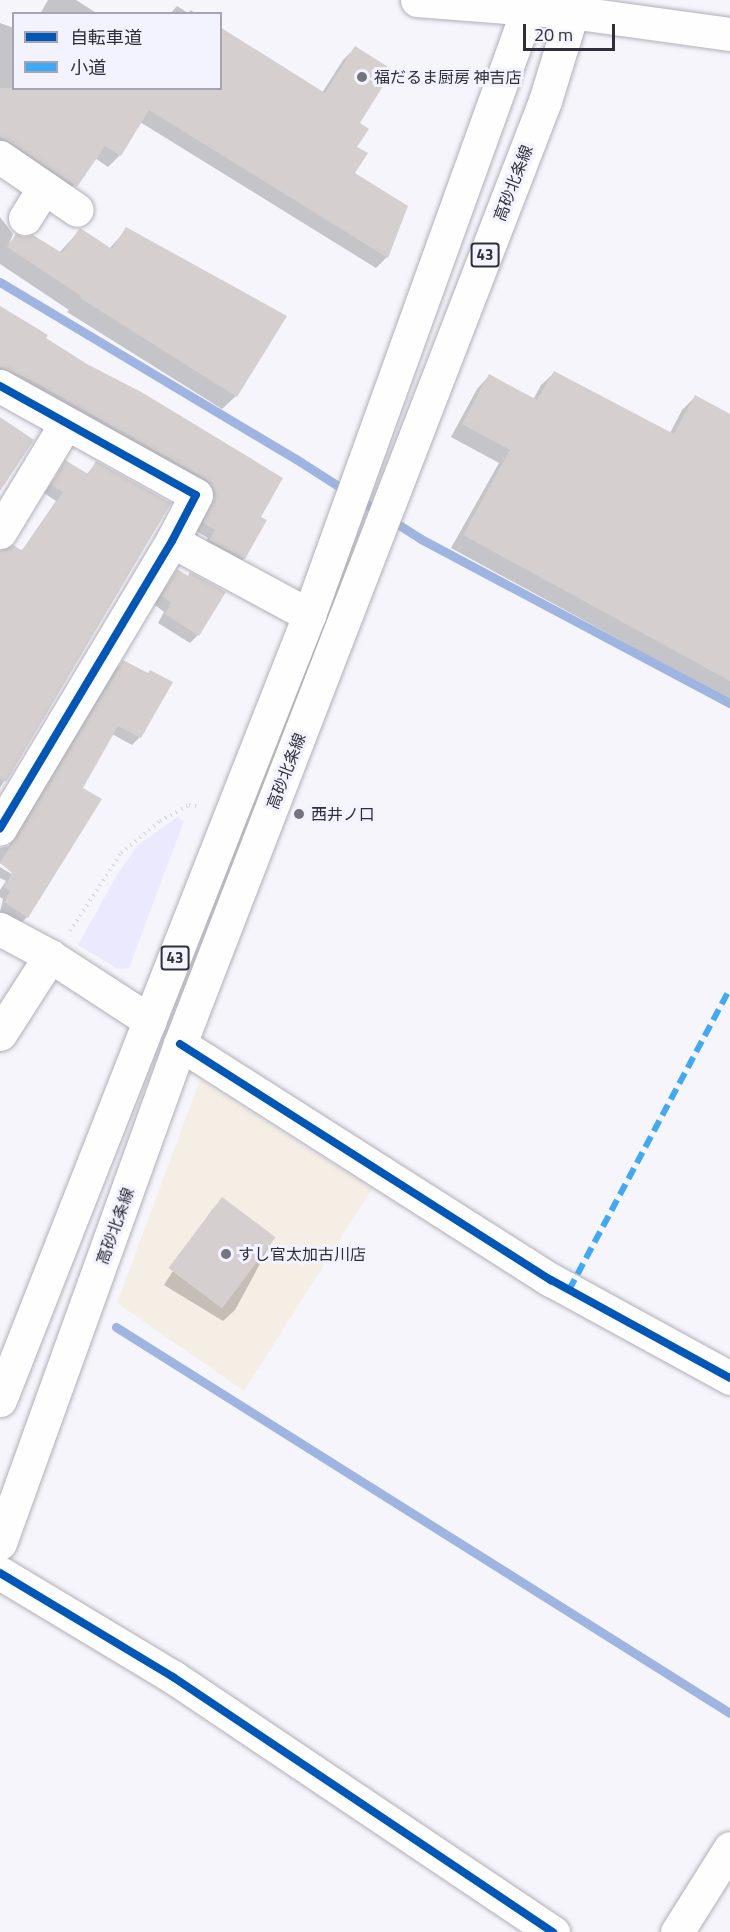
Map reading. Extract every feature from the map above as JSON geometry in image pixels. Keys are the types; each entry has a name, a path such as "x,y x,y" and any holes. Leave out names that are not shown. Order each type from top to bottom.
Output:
{"main road":[{"path":"417,0 573,6 730,34"},
{"path":"573,6 620,0"},
{"path":"629,0 730,15"},
{"name":"43","path":"0,1400 309,615 521,3"},
{"name":"高砂北条線","path":"0,1543 180,1044 545,101 573,6"},
{"path":"0,157 76,210"},
{"path":"25,218 44,187"},
{"path":"0,386 196,495 172,541 0,828"},
{"path":"0,532 66,423"},
{"path":"172,541 309,615"},
{"path":"0,929 59,946 150,1021"},
{"path":"0,1034 59,946"},
{"path":"180,1044 551,1280 730,1378"},
{"path":"0,1573 173,1677 553,1932"},
{"path":"677,1932 730,1848"}],"path":[{"path":"198,818 206,796"},
{"path":"59,946 121,853 160,821 189,805 202,807"}],"shaded area":[{"path":"177,817 184,821 129,968 118,969 78,945 118,873 138,845"},
{"name":"すし官太加古川店","path":"200,1080 372,1189 244,1391 117,1303"}],"building":[{"path":"222,28 325,93 355,46 393,70 360,123 369,129 357,147 368,153 355,173 408,206 388,258 149,110 121,156 105,146 77,187 0,136 0,88 12,88 12,90 222,90"},
{"path":"126,227 287,316 237,397 80,298 81,296 7,247 16,234 24,237 33,235 62,253 80,228 112,249"},
{"path":"0,306 48,335 46,338 87,364 143,393 283,478 261,517 267,520 245,559 209,540 215,530 203,523 215,494 206,479 29,379 0,367"},
{"path":"554,371 674,434 695,395 730,414 730,681 463,535 510,450 462,424 489,374 537,400"},
{"path":"0,417 34,440 0,491"},
{"path":"65,460 88,474 96,461 171,503 6,782 0,778 0,551 13,545 21,550 26,546 63,492 51,485"},
{"path":"177,569 188,576 190,572 226,592 199,636 165,614 171,603 161,595"},
{"path":"123,660 148,673 150,670 173,682 141,738 118,726 83,788 102,799 28,918 4,902 10,891 4,887 12,873 0,863"},
{"path":"222,1197 276,1237 222,1308 168,1268"}],"waterway":[{"path":"0,282 296,459 421,539 730,703"},
{"path":"116,1327 730,1713"}],"marked path":[{"path":"569,1290 730,988"}],"cycle path":[{"path":"0,386 196,495 172,541 0,828"},
{"path":"180,1044 551,1280 730,1378"},
{"path":"0,1573 173,1677 553,1932"}],"place":[{"name":"福だるま厨房 神吉店","path":"362,77"},
{"name":"西井ノ口","path":"299,814"},
{"name":"すし官太加古川店","path":"226,1254"}]}
